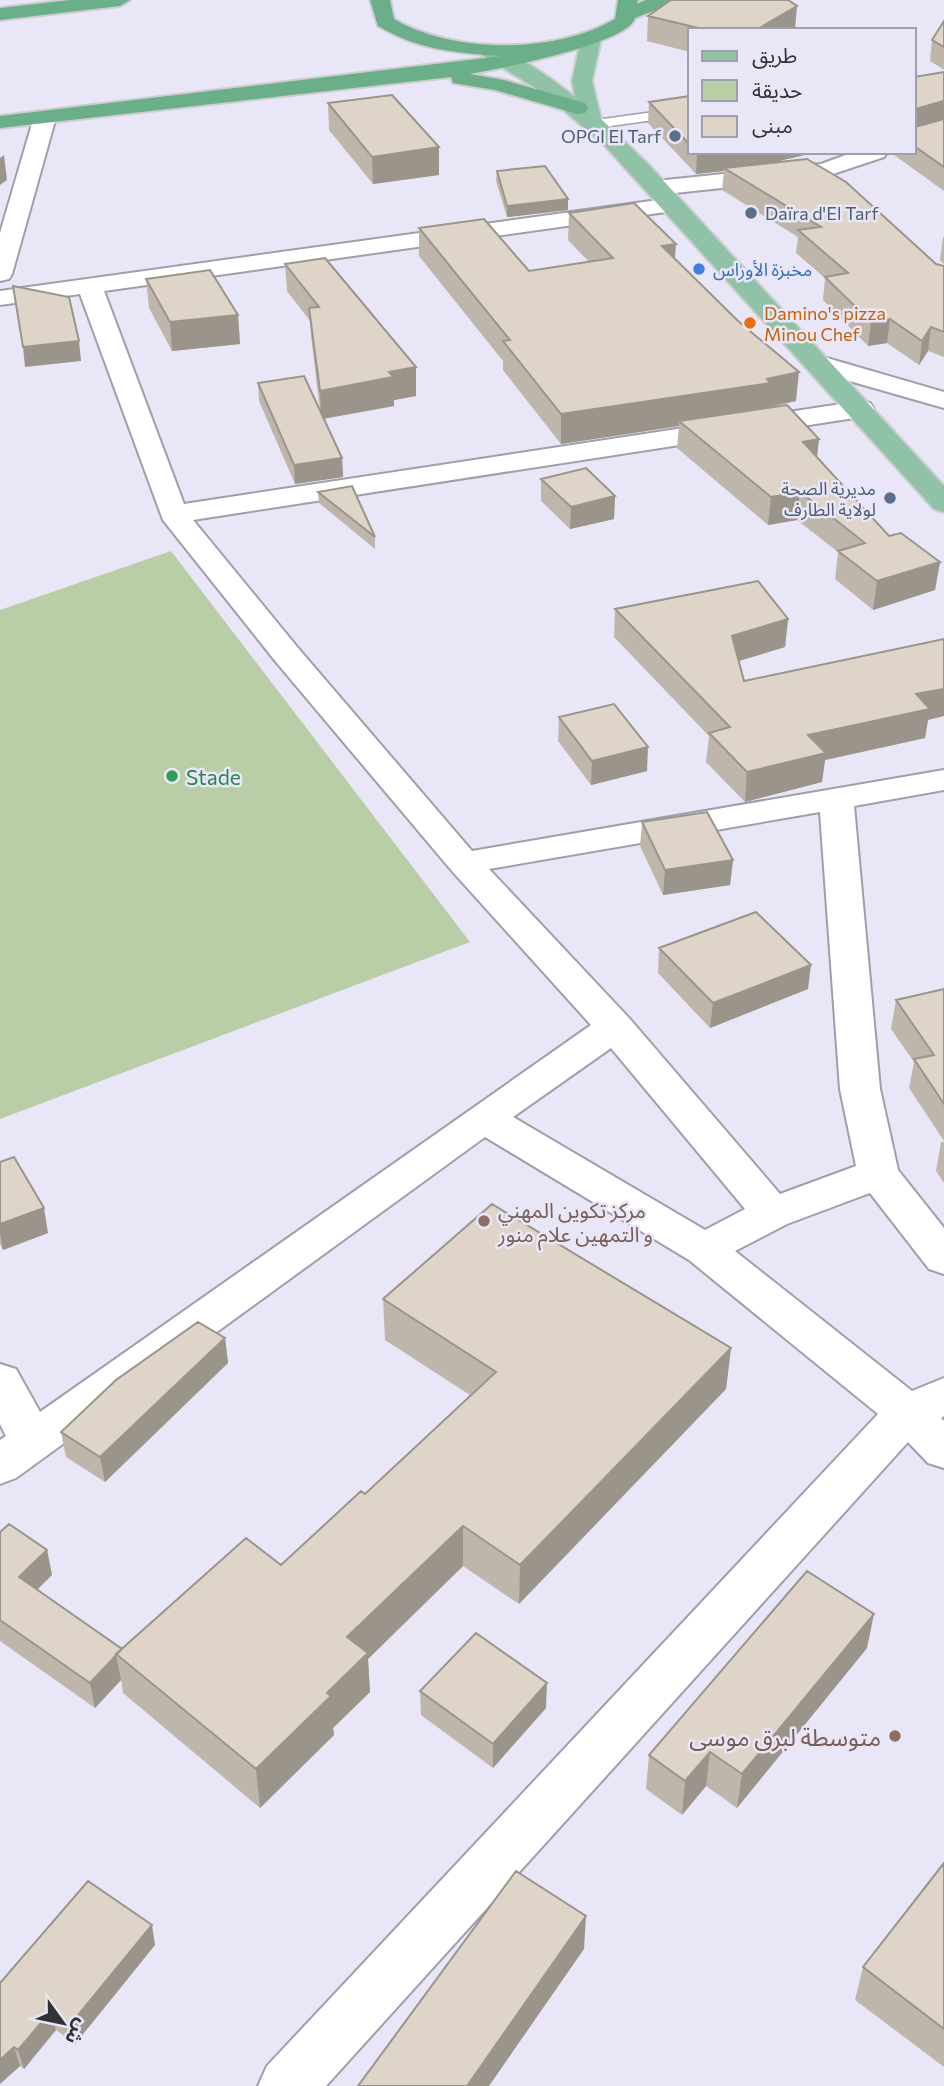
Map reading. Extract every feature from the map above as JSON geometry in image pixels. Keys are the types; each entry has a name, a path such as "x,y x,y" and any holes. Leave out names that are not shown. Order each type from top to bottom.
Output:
{"highway":[{"path":"0,14 120,0"},
{"path":"380,0 378,12 382,19 399,32 444,46 484,50 548,48"},
{"path":"0,122 413,75 509,61 548,48 592,39 622,24 629,6 664,0"},
{"path":"413,75 497,85 588,117"}],"main road":[{"path":"588,117 582,91 582,74 592,39"},
{"path":"484,50 543,81 588,117 861,408 944,503"}],"street":[{"path":"0,274 45,117"},
{"path":"0,298 824,170 870,154"},
{"path":"824,170 843,187"},
{"path":"89,284 173,514 287,655 464,863 615,1027 772,1213"},
{"path":"820,364 944,400"},
{"path":"173,514 861,408"},
{"path":"464,863 944,780"},
{"path":"836,799 860,1088 877,1174 944,1258"},
{"path":"3,1392 16,1453 615,1027"},
{"path":"484,1118 704,1249 926,1404 944,1450"},
{"path":"704,1249 772,1213 877,1174"},
{"path":"287,2086 803,1522 926,1404"}],"lane":[{"path":"588,117 688,111"}],"green space":[{"name":"Stade","path":"171,551 470,942 0,1119 0,610"}],"building":[{"path":"671,0 788,0 797,6 759,28 699,28 648,16"},
{"path":"944,21 944,47 932,40"},
{"path":"944,72 944,101 916,109 916,77"},
{"path":"392,95 439,147 372,157 328,103"},
{"path":"688,96 688,143 649,102"},
{"path":"944,119 944,167 916,147 916,127"},
{"path":"807,159 846,182 936,264 944,266 944,332 931,327 922,341 890,319 871,322 825,277 848,273 798,230 821,227 724,168"},
{"path":"545,166 568,199 507,206 497,171"},
{"path":"634,203 676,244 662,246 738,321 799,372 767,379 770,383 561,414 503,341 510,340 419,228 484,219 529,271 613,258 569,213"},
{"path":"325,258 416,367 389,372 393,377 320,391 309,308 319,307 285,264"},
{"path":"210,270 238,315 170,322 146,279"},
{"path":"13,286 69,297 79,341 23,347"},
{"path":"304,376 342,458 294,465 258,383"},
{"path":"787,405 819,439 803,442 889,536 901,533 940,562 877,581 838,551 865,543 800,492 771,497 679,421"},
{"path":"586,468 615,496 571,507 541,479"},
{"path":"352,486 375,537 318,492"},
{"path":"758,581 788,619 732,636 744,681 944,639 944,689 916,694 930,709 808,735 826,753 747,772 709,733 730,727 615,609"},
{"path":"614,704 648,747 592,761 559,717"},
{"path":"707,812 733,860 665,870 642,822"},
{"path":"756,912 811,965 713,1003 659,948"},
{"path":"944,989 944,1104 914,1059 934,1055 896,1000"},
{"path":"14,1157 44,1208 0,1224 0,1162"},
{"path":"492,1204 731,1348 520,1565 463,1526 347,1637 368,1653 327,1693 331,1696 256,1769 116,1654 246,1538 281,1565 361,1491 365,1494 496,1372 383,1299"},
{"path":"198,1322 225,1338 100,1457 61,1432 116,1380"},
{"path":"9,1524 47,1550 19,1577 122,1649 90,1683 0,1620 0,1532"},
{"path":"807,1571 874,1614 742,1774 710,1752 685,1781 649,1755"},
{"path":"476,1633 547,1683 493,1744 420,1691"},
{"path":"944,1863 944,2029 863,1967"},
{"path":"516,1871 586,1916 467,2086 358,2086"},
{"path":"88,1881 152,1925 70,2025 51,2011 18,2050 14,2047 0,2060 0,1983"}],"place":[{"name":"OPGI El Tarf","path":"675,136"},
{"name":"Daïra d'El Tarf","path":"751,213"},
{"name":"مخبزة الأوراس","path":"699,269"},
{"name":"Damino's pizza Minou Chef","path":"750,323"},
{"name":"مديرية الصحة لولاية الطارف","path":"890,498"},
{"name":"Stade","path":"172,776"},
{"name":"مركز تكوين المهني و التمهين علام منور","path":"484,1221"},
{"name":"متوسطة لبرق موسى","path":"895,1736"}]}
